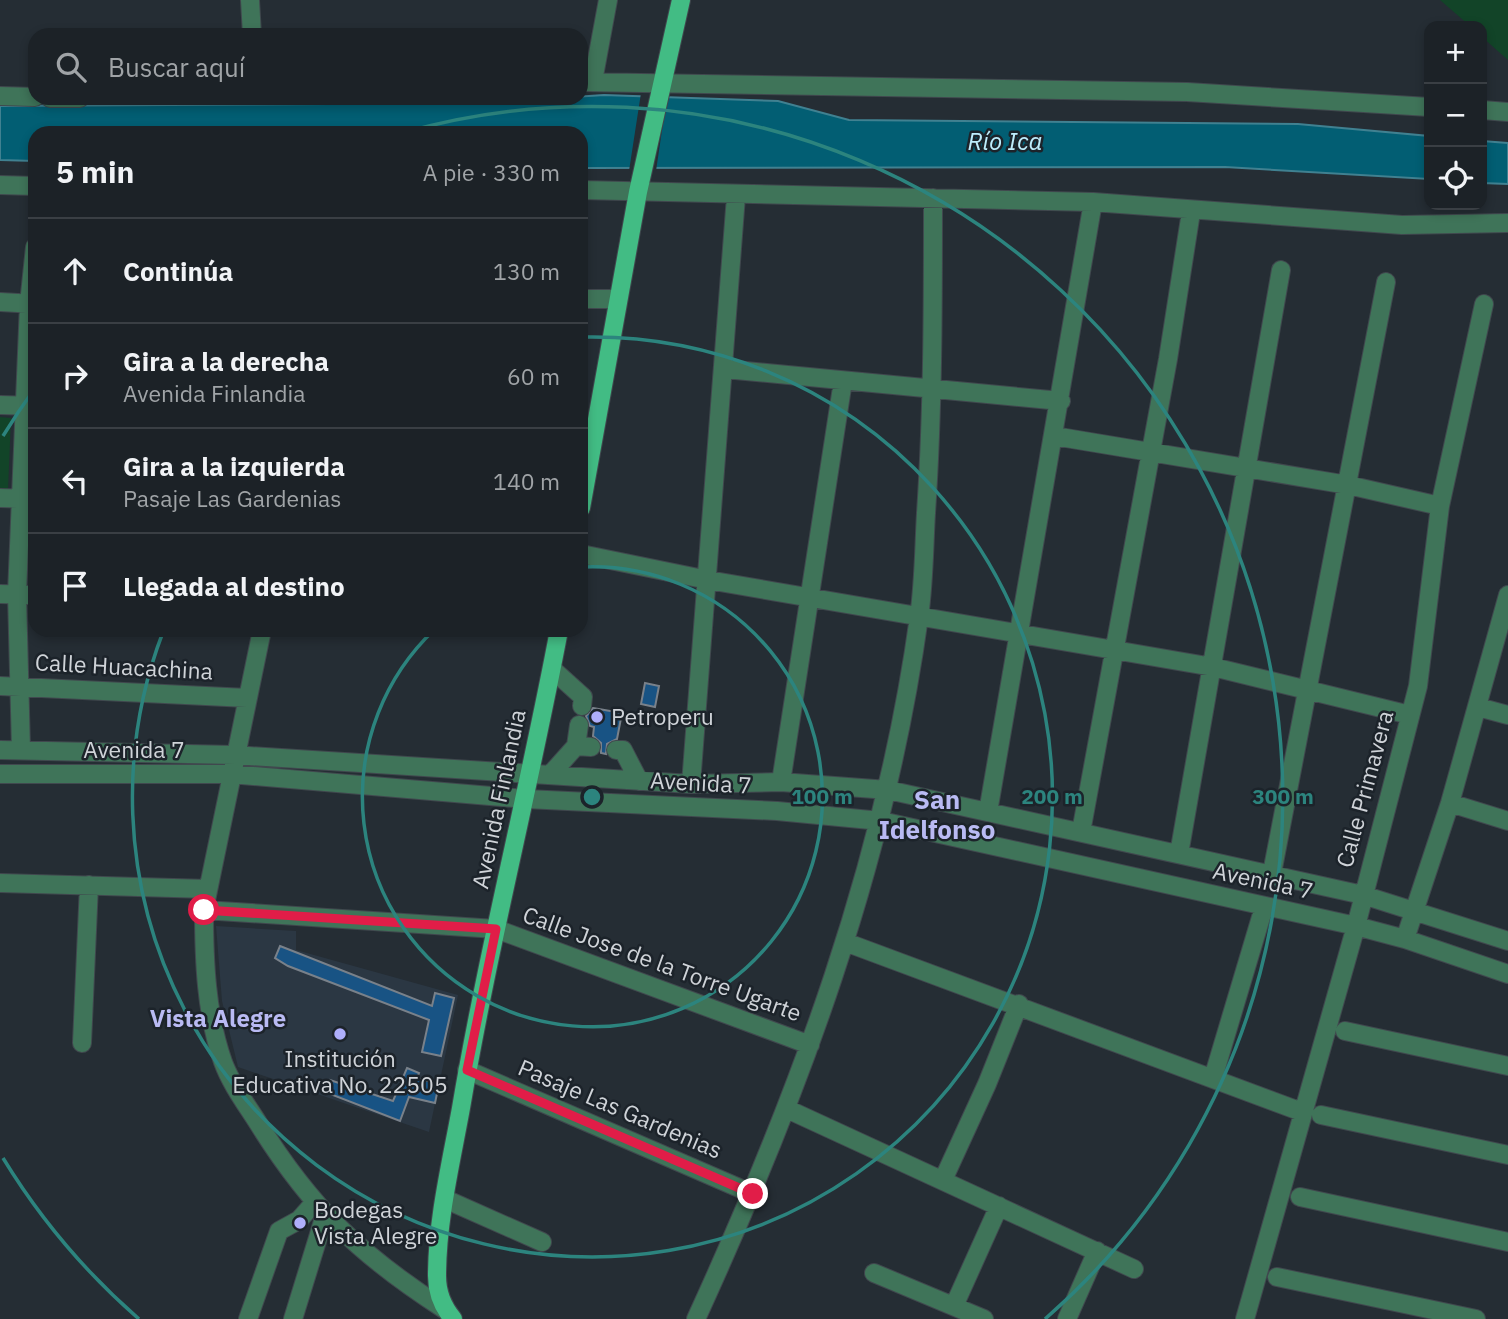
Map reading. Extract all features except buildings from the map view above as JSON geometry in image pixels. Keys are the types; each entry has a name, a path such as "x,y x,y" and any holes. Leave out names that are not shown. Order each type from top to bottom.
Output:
{"main road":[{"path":"588,468 640,184 681,0"},
{"name":"Avenida Finlandia","path":"449,1314 437,1279 445,1199 467,1070 532,774 558,637"}],"street":[{"path":"250,0 252,28"},
{"path":"588,77 608,0"},
{"path":"588,81 661,88 1200,93 1424,107"},
{"path":"0,96 28,97"},
{"path":"1487,110 1508,112"},
{"path":"588,189 640,184 736,196 1093,202 1191,212 1402,225 1508,223"},
{"path":"0,185 28,186"},
{"path":"691,784 725,369 736,196"},
{"path":"696,1319 753,1194 787,1109 845,942 888,790 919,616 934,390 933,198"},
{"path":"988,812 1055,436 1093,202"},
{"path":"1081,832 1191,212"},
{"path":"1179,854 1281,270"},
{"path":"1272,873 1386,282"},
{"path":"588,299 618,299"},
{"path":"0,302 28,304"},
{"name":"Calle Primavera","path":"1245,1319 1356,926 1410,715 1427,626 1440,506 1483,304"},
{"path":"725,369 1061,401"},
{"path":"781,782 843,381"},
{"path":"0,405 28,406"},
{"path":"1055,436 1348,485 1440,506"},
{"path":"0,498 28,499"},
{"path":"21,750 17,594 28,507"},
{"path":"588,555 706,580 1213,667 1410,715"},
{"path":"1405,939 1450,803 1507,605"},
{"path":"260,637 204,910 211,1011 224,1066 274,1149 319,1209 388,1273 449,1314"},
{"path":"552,669 583,696 582,706"},
{"name":"Calle Huacachina","path":"0,686 247,698"},
{"path":"1478,707 1508,715"},
{"path":"550,775 583,746 579,725"},
{"name":"Avenida 7","path":"0,750 234,755 691,784 781,782 888,790 1363,895 1508,942"},
{"path":"616,750 623,750 639,781"},
{"name":"Avenida 7","path":"0,774 230,774 526,799 777,811 881,821 1356,926 1405,939 1508,974"},
{"path":"1450,803 1508,821"},
{"path":"0,883 208,889"},
{"path":"82,1043 89,885"},
{"path":"1213,1078 1264,907"},
{"name":"Calle Jose de la Torre Ugarte","path":"204,910 496,929 810,1045"},
{"path":"845,942 1018,1004 1302,1112"},
{"path":"943,1180 988,1084 1018,1004"},
{"path":"1345,1031 1508,1066"},
{"name":"Pasaje Las Gardenias","path":"467,1070 753,1194"},
{"path":"787,1109 1134,1269"},
{"path":"1321,1115 1508,1155"},
{"path":"1300,1197 1508,1242"},
{"path":"445,1199 542,1242"},
{"path":"954,1306 999,1206"},
{"path":"248,1319 279,1231 319,1209"},
{"path":"293,1319 319,1209"},
{"path":"1067,1319 1097,1251"},
{"path":"874,1273 984,1319"},
{"path":"1277,1277 1476,1319"}],"shaded area":[{"name":"Institución Educativa No. 22505","path":"216,926 296,931 296,950 458,995 429,1132 238,1067 222,1001"}],"green space":[{"path":"1440,0 1508,0 1508,60 1487,41 1487,21 1464,21"},
{"path":"0,417 11,418 8,490 0,490"}],"water":[{"name":"Río Ica","path":"604,95 778,101 849,120 1298,124 1424,136 1424,179 1225,167 588,168 588,126 28,126 28,161 0,160 0,106 588,105 588,96"},
{"path":"1487,141 1508,143 1508,184 1487,183"}],"pier":[{"path":"641,93 667,96 656,171 629,171"}],"place":[{"name":"Petroperu","path":"597,717"},
{"name":"Institución Educativa No. 22505","path":"340,1034"},
{"name":"Bodegas Vista Alegre","path":"300,1223"}],"district":[{"name":"San Idelfonso","path":"937,815"},
{"name":"Vista Alegre","path":"218,1019"}],"route":[{"path":"204,910 496,929 467,1070 753,1194"}]}
